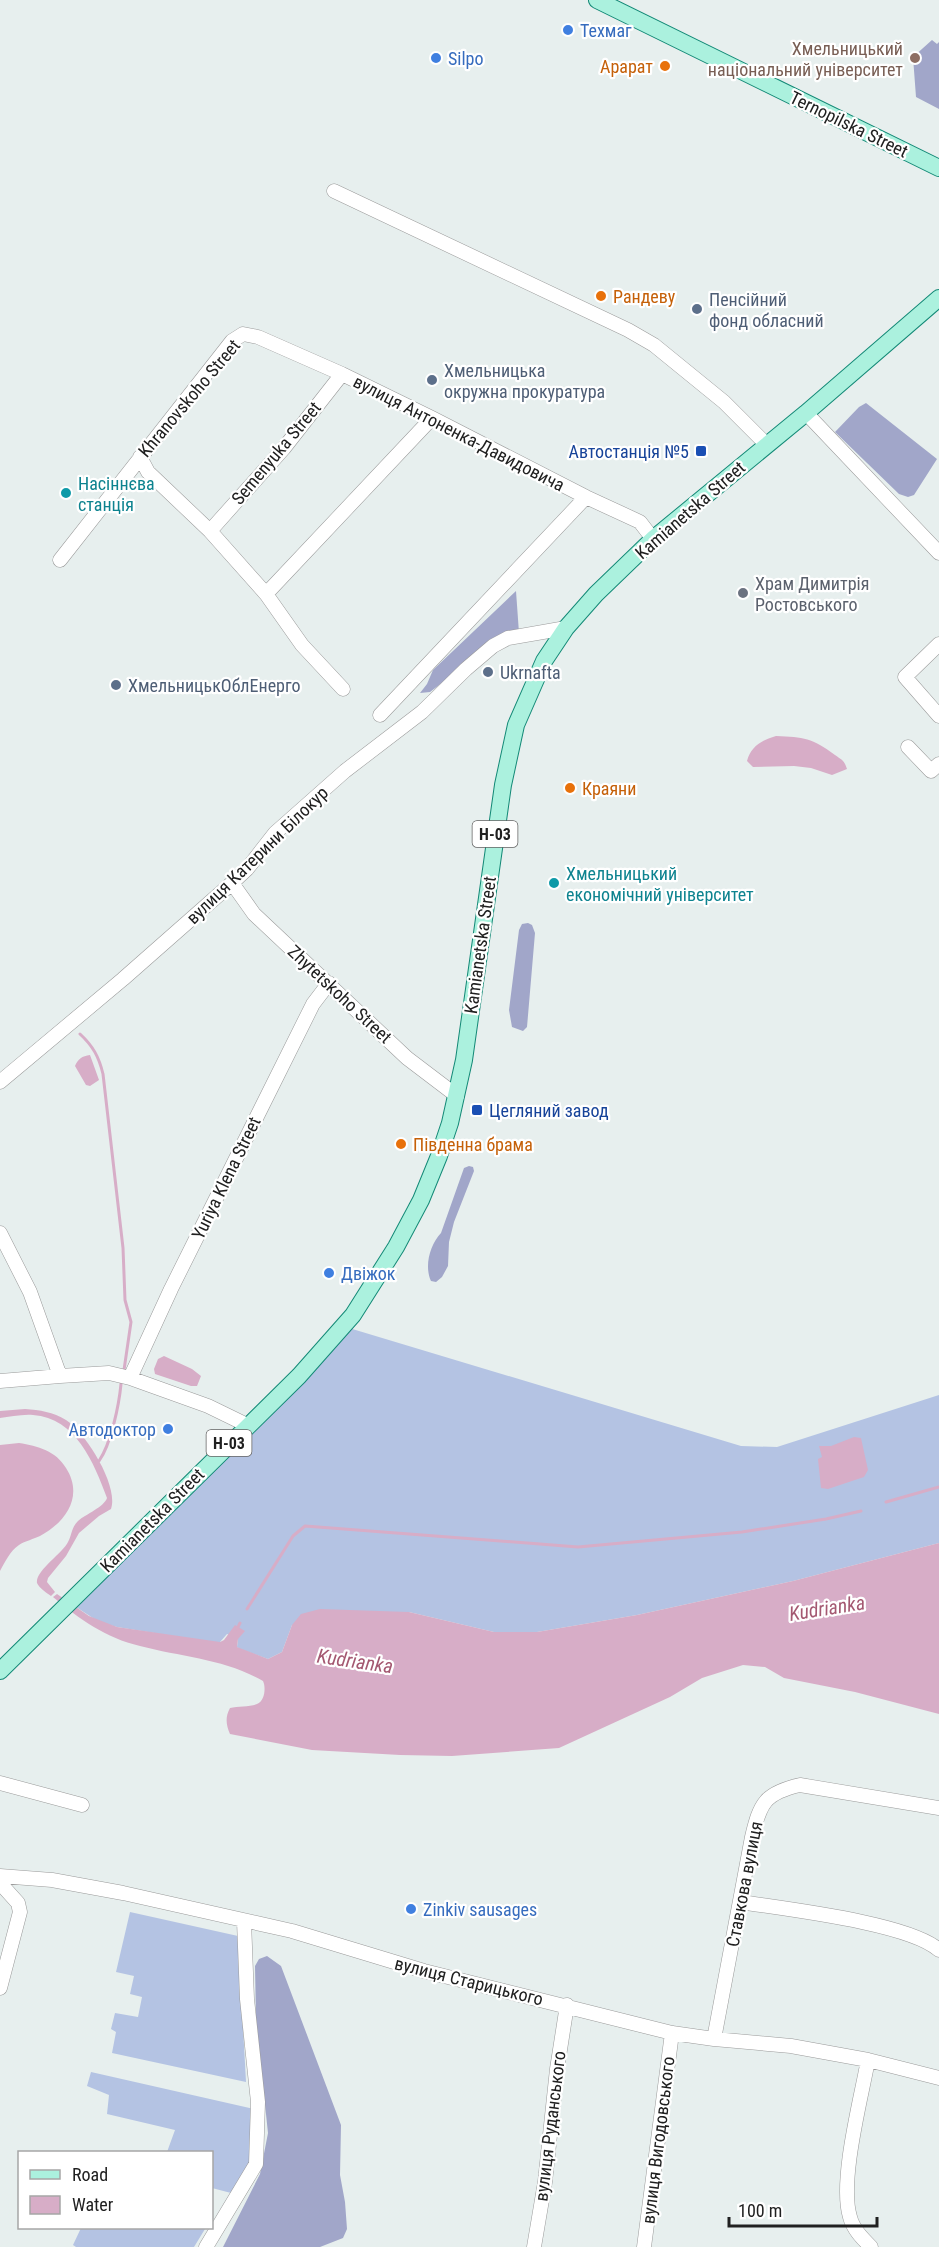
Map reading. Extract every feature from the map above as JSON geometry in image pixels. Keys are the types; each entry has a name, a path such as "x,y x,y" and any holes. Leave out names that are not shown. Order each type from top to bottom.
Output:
{"main road":[{"name":"Ternopilska Street","path":"597,0 939,168"},
{"name":"Kamianetska Street","path":"0,1671 299,1376 346,1325 393,1252 421,1200 439,1156 457,1096 496,825 516,725 544,661 566,628 596,594 653,539 806,413 939,298"}],"street":[{"path":"334,191 585,309 654,345 724,402 767,445"},
{"name":"Khranovskoho Street","path":"60,560 232,341 243,334 258,338"},
{"name":"вулиця Антоненка-Давидовича","path":"258,338 342,374 640,522 653,539"},
{"name":"Semenyuka Street","path":"210,531 284,448 342,374"},
{"path":"806,413 939,553"},
{"path":"266,594 432,418"},
{"path":"140,457 148,472 210,531 266,594 302,645 343,689"},
{"path":"380,715 586,497"},
{"name":"вулиця Катерини Білокур","path":"0,1082 123,979 232,883 247,869 275,833 345,771 422,712 487,651 508,638 566,628"},
{"path":"939,644 905,677 939,716"},
{"path":"908,747 931,771 939,764"},
{"name":"Zhytetskoho Street","path":"232,883 255,914 407,1058 457,1096"},
{"name":"Yuriya Klena Street","path":"130,1378 313,1004 329,983"},
{"path":"0,1233 30,1292 60,1376"},
{"path":"0,1380 110,1373 208,1406 248,1425"},
{"path":"0,1783 82,1806"},
{"name":"Ставкова вулиця","path":"714,2039 758,1812 767,1799 782,1789 800,1785 939,1808"},
{"name":"вулиця Старицького","path":"0,1876 52,1880 123,1893 292,1931 424,1971 672,2032 714,2039 791,2046 868,2060 939,2078"},
{"path":"0,1883 18,1903 20,1912 0,1988"},
{"path":"741,1902 848,1920 909,1934 932,1944 939,1950"},
{"path":"206,2247 256,2164 258,2102 247,1999 244,1921"},
{"name":"вулиця Руданського","path":"534,2247 545,2182 556,2069 567,2006"},
{"name":"вулиця Вигодовського","path":"644,2247 672,2032"},
{"path":"868,2060 847,2183 847,2204 850,2219 857,2232 871,2247"}],"shaded area":[{"path":"932,40 937,44 939,42 939,109 916,97 913,57"},
{"path":"866,403 937,459 914,495 908,497 899,494 835,432 859,407"},
{"path":"516,591 519,633 460,669 430,692 420,693 433,670"},
{"path":"522,924 532,925 535,933 527,1027 523,1031 512,1027 509,1010 519,930"},
{"path":"473,1167 474,1171 454,1222 449,1242 448,1266 442,1277 436,1282 431,1281 428,1262 431,1250 441,1233 464,1168"},
{"path":"349,1328 741,1446 777,1447 939,1395 939,1543 793,1581 637,1615 537,1632 494,1632 409,1612 292,1625 282,1652 268,1659 240,1649 237,1647 238,1639 227,1634 220,1642 210,1642 117,1627 99,1622 73,1605"},
{"path":"130,1912 238,1936 246,2082 112,2053 116,2032 111,2029 115,2013 138,2017 142,1997 130,1994 134,1976 116,1972"},
{"path":"267,1956 281,1966 341,2125 340,2175 347,2229 343,2238 320,2247 223,2247 260,2174 268,2133 256,2019 255,1966 259,1959"},
{"path":"91,2072 254,2109 250,2163 231,2193 213,2188 213,2151 167,2151 175,2130 107,2114 109,2095 87,2086"},
{"path":"81,2229 205,2229 194,2247 76,2247 73,2245"}],"water":[{"path":"776,736 801,738 814,742 841,759 847,769 832,775 811,768 794,766 753,767 747,761 751,751 762,742"},
{"path":"90,1055 99,1080 90,1086 86,1085 75,1066 81,1058"},
{"path":"164,1356 192,1369 201,1376 197,1386 155,1374 154,1369 158,1359"},
{"path":"25,1409 61,1417 83,1436 106,1474 112,1499 111,1509 79,1533 66,1556 48,1578 47,1582 55,1592 51,1596 37,1583 40,1573 65,1546 78,1521 99,1507 107,1498 96,1471 81,1444 61,1424 33,1415 0,1418 0,1411"},
{"path":"854,1437 861,1438 868,1470 864,1477 828,1489 821,1488 818,1459 822,1457 819,1446 831,1446"},
{"path":"19,1443 46,1450 62,1462 71,1478 73,1498 70,1507 58,1523 40,1536 16,1547 0,1571 0,1445"},
{"name":"Kudrianka","path":"939,1543 939,1714 855,1692 784,1678 765,1667 743,1665 702,1678 670,1697 559,1748 452,1756 312,1750 230,1734 227,1715 230,1708 251,1706 260,1702 264,1694 263,1681 218,1663 140,1646 116,1638 83,1620 53,1597 57,1594 89,1616 117,1627 220,1642 235,1625 245,1631 238,1639 237,1647 268,1659 282,1652 292,1625 301,1614 320,1609 409,1612 494,1632 537,1632 637,1615 793,1581"}],"waterway":[{"path":"80,1034 95,1052 103,1074 123,1248 125,1300 131,1322 124,1370"},
{"path":"99,1461 111,1435 121,1384"},
{"path":"886,1502 939,1487"},
{"path":"247,1609 293,1536 305,1526 578,1547 742,1532 861,1511"},
{"path":"237,1629 240,1623"}],"place":[{"name":"Техмаг","path":"568,30"},
{"name":"Silpo","path":"436,58"},
{"name":"Хмельницький національний університет","path":"915,58"},
{"name":"Арарат","path":"665,66"},
{"name":"Рандеву","path":"601,296"},
{"name":"Пенсійний фонд обласний","path":"697,309"},
{"name":"Хмельницька окружна прокуратура","path":"432,380"},
{"name":"Автостанція №5","path":"701,451"},
{"name":"Насіннєва станція","path":"66,493"},
{"name":"Храм Димитрія Ростовського","path":"743,593"},
{"name":"Ukrnafta","path":"488,672"},
{"name":"ХмельницькОблЕнерго","path":"116,685"},
{"name":"Краяни","path":"570,788"},
{"name":"Хмельницький економічний університет","path":"554,883"},
{"name":"Цегляний завод","path":"477,1110"},
{"name":"Південна брама","path":"401,1144"},
{"name":"Двіжок","path":"329,1273"},
{"name":"Автодоктор","path":"168,1429"},
{"name":"Zinkiv sausages","path":"411,1909"}]}
